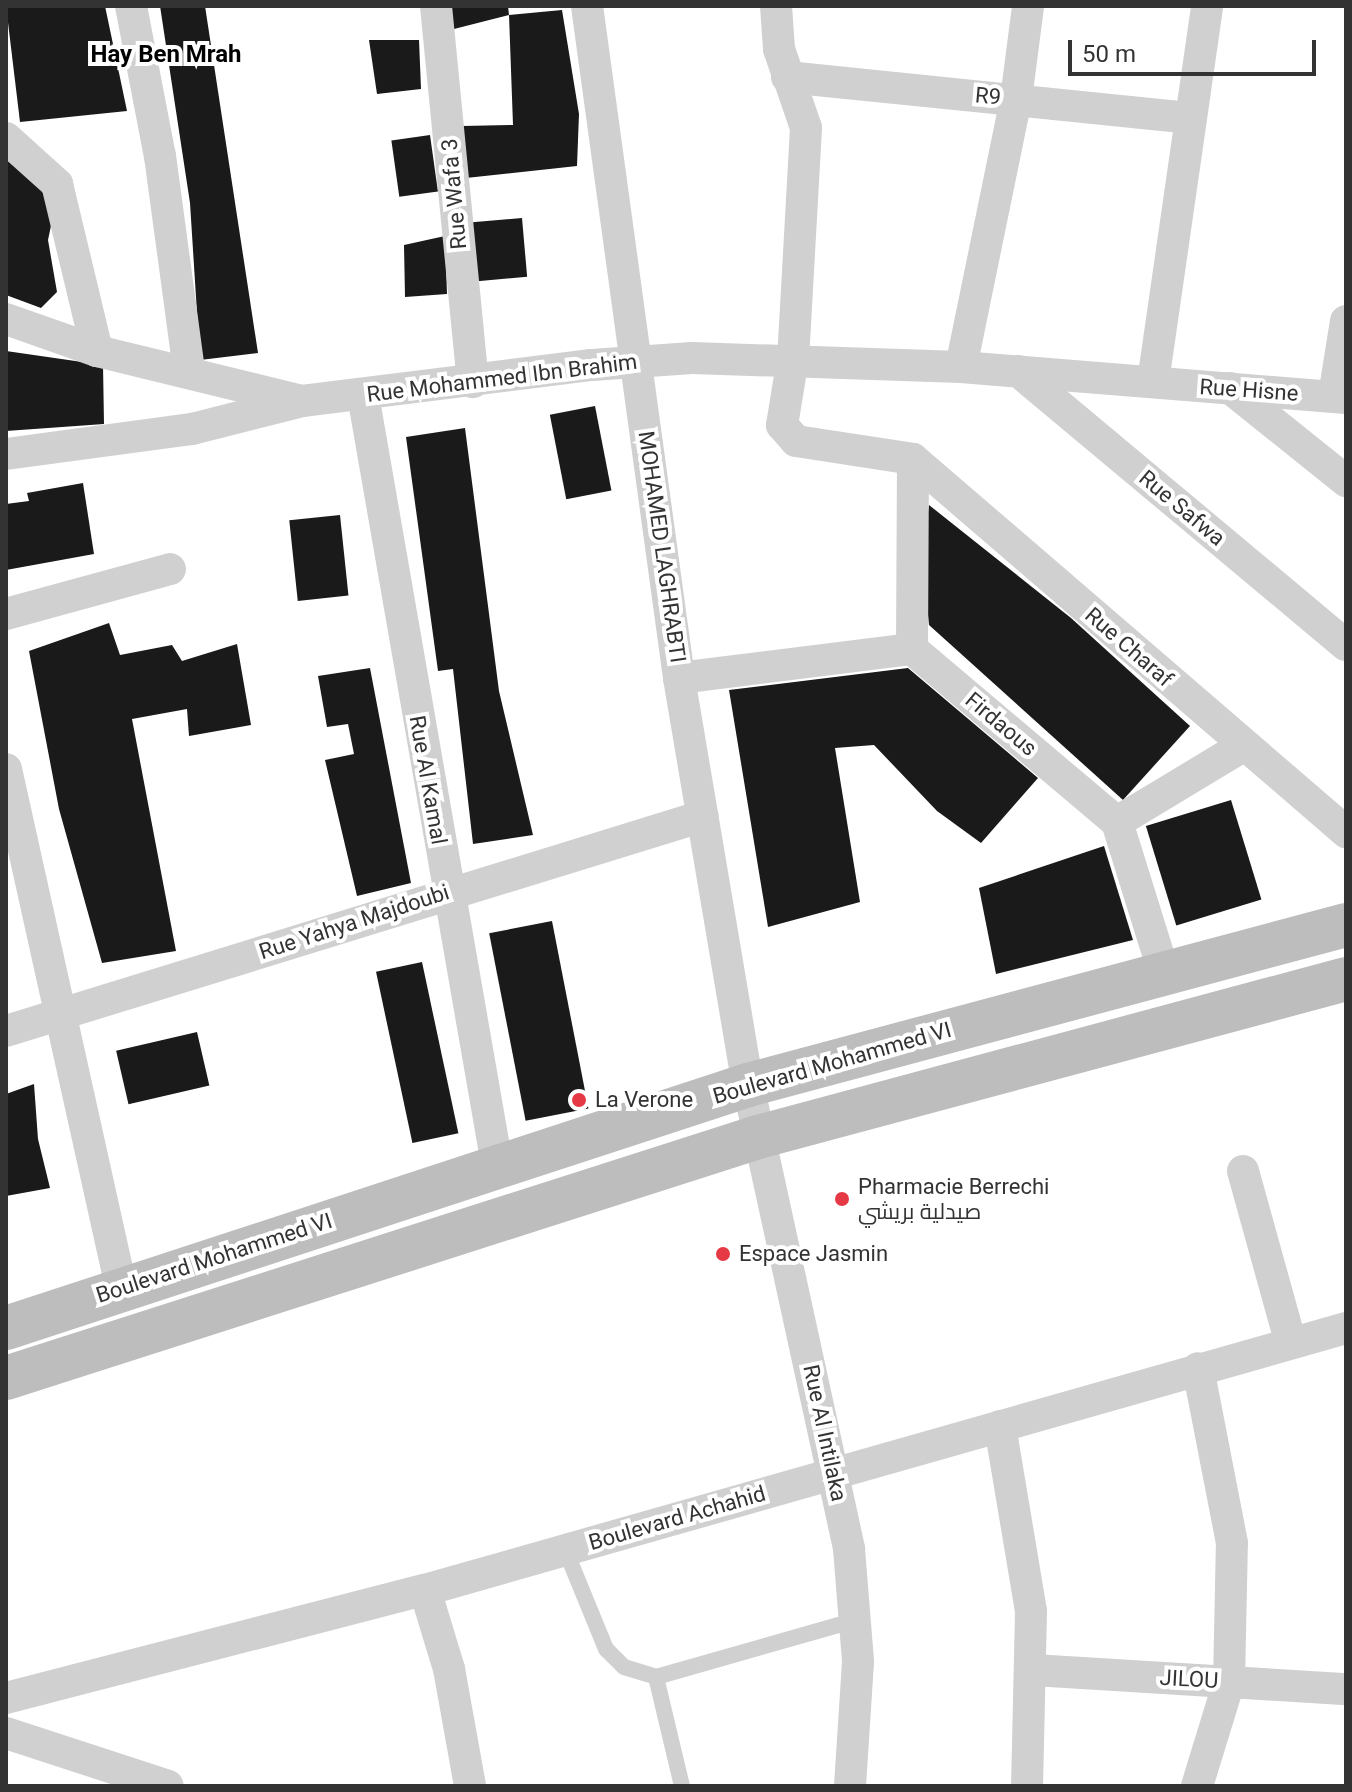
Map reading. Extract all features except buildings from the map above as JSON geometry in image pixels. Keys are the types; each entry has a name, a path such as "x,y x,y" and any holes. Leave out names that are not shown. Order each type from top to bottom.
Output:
{"main road":[{"name":"Boulevard Mohammed VI","path":"6,1328 121,1287 748,1085 1163,970 1346,925"},
{"path":"6,1378 758,1137 1346,979"}],"street":[{"path":"131,6 160,156 189,371"},
{"name":"Rue Wafa 3","path":"436,6 473,382"},
{"name":"MOHAMED LAGHRABTI","path":"587,6 679,678 748,1085"},
{"path":"679,678 912,649 913,459 796,441 782,425 793,358 806,128 787,77 776,6"},
{"path":"961,367 1016,99 1028,6"},
{"path":"1153,382 1207,6"},
{"name":"R9","path":"787,77 1189,118"},
{"path":"6,138 57,184 97,351"},
{"name":"Rue Mohammed Ibn Brahim","path":"6,319 97,351 302,401 636,362 793,358 1153,382"},
{"path":"1340,397 1346,321"},
{"name":"Rue Safwa","path":"1018,371 1346,645"},
{"name":"Rue Hisne","path":"1153,382 1340,397"},
{"path":"1230,388 1346,481"},
{"name":"Rue Al Kamal","path":"363,395 497,1164"},
{"path":"6,454 192,429 302,401"},
{"name":"Rue Charaf","path":"913,459 1346,832"},
{"path":"6,614 170,569"},
{"name":"Firdaous","path":"912,649 1117,822"},
{"path":"1163,970 1117,822 1243,746"},
{"path":"6,769 121,1287"},
{"name":"Rue Yahya Majdoubi","path":"6,1031 703,816"},
{"name":"Rue Al Intilaka","path":"748,1085 835,1474 856,1620 857,1690 850,1786"},
{"path":"1243,1171 1290,1341"},
{"name":"Boulevard Achahid","path":"6,1698 425,1590 1290,1341 1346,1328"},
{"path":"1197,1786 1229,1682 1232,1543 1198,1368"},
{"path":"1000,1426 1031,1611 1033,1670 1027,1786"},
{"path":"425,1590 449,1669 470,1786"},
{"name":"JILOU","path":"1033,1670 1346,1689"},
{"path":"6,1733 168,1786"}],"lane":[{"path":"565,1549 606,1649 624,1667 656,1677 856,1620"},
{"path":"656,1677 682,1786"}],"place":[{"name":"La Verone","path":"579,1100"},
{"name":"Pharmacie Berrechi صيدلية بريشي","path":"842,1199"},
{"name":"Espace Jasmin","path":"723,1254"}],"district":[{"name":"Hay Ben Mrah","path":"166,55"}]}
